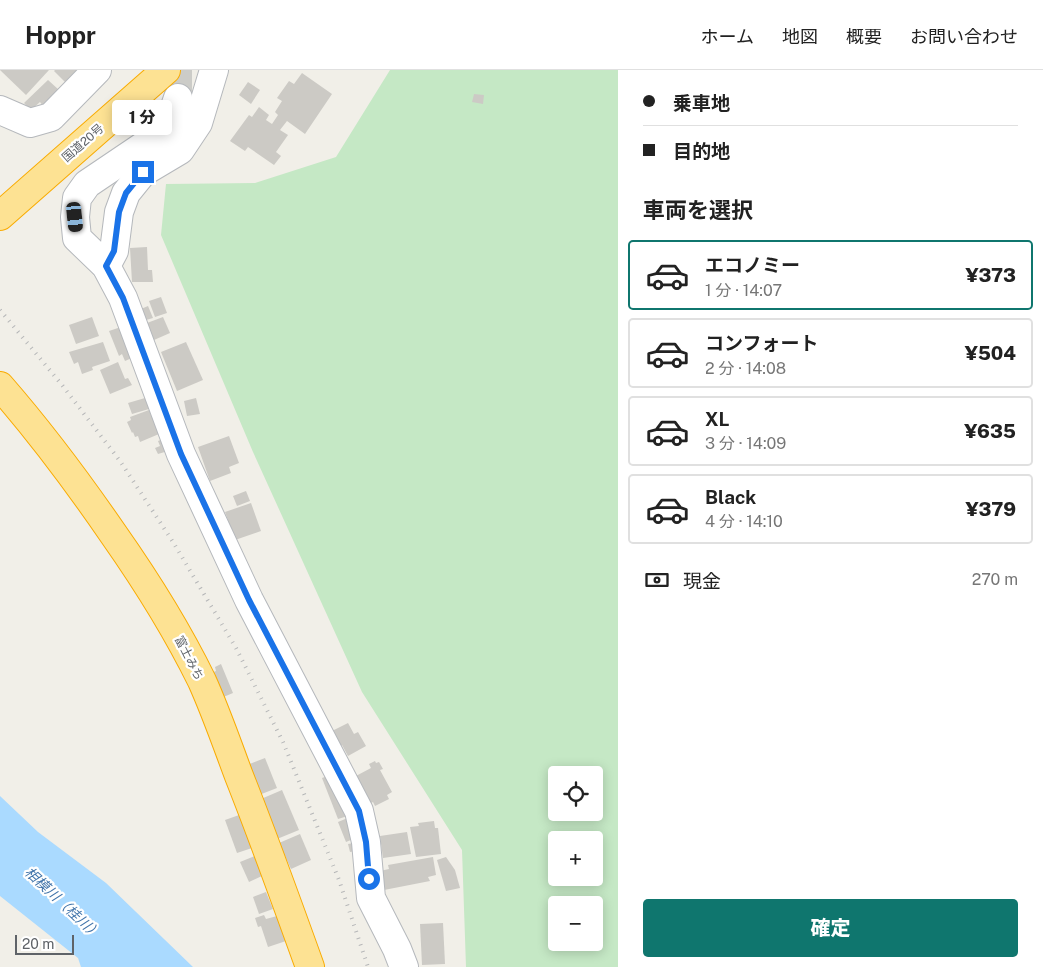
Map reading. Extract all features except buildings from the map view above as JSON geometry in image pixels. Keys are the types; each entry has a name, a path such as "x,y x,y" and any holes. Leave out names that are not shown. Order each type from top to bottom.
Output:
{"highway":[{"name":"国道20号","path":"0,216 166,70"},
{"name":"富士みち","path":"0,386 30,420 93,505 148,584 180,638 202,682 233,759 266,843 310,967"}],"street":[{"path":"0,110 30,123 51,117 97,70"},
{"path":"106,266 114,251 119,212 126,193 143,172 180,150 198,123 214,70"},
{"path":"178,98 167,130 87,184 77,198 75,217 77,238 106,266 123,298 181,454 249,600 359,811 366,842 371,898 397,948 404,967"}],"green space":[{"path":"390,70 618,70 618,967 466,967 462,850 362,692 253,452 161,235 166,184 255,183 336,157"}],"water":[{"name":"相模川（桂川）","path":"0,796 38,832 106,883 193,967 81,967 78,958 0,896"}],"tunnel":[{"path":"178,70 178,98"}],"railway":[{"path":"0,310 62,385 120,461 173,542 236,648 283,742 339,880 368,967"}],"route":[{"path":"143,172 126,193 119,212 114,251 106,266 123,298 181,454 249,600 359,811 366,842 369,879"}]}
